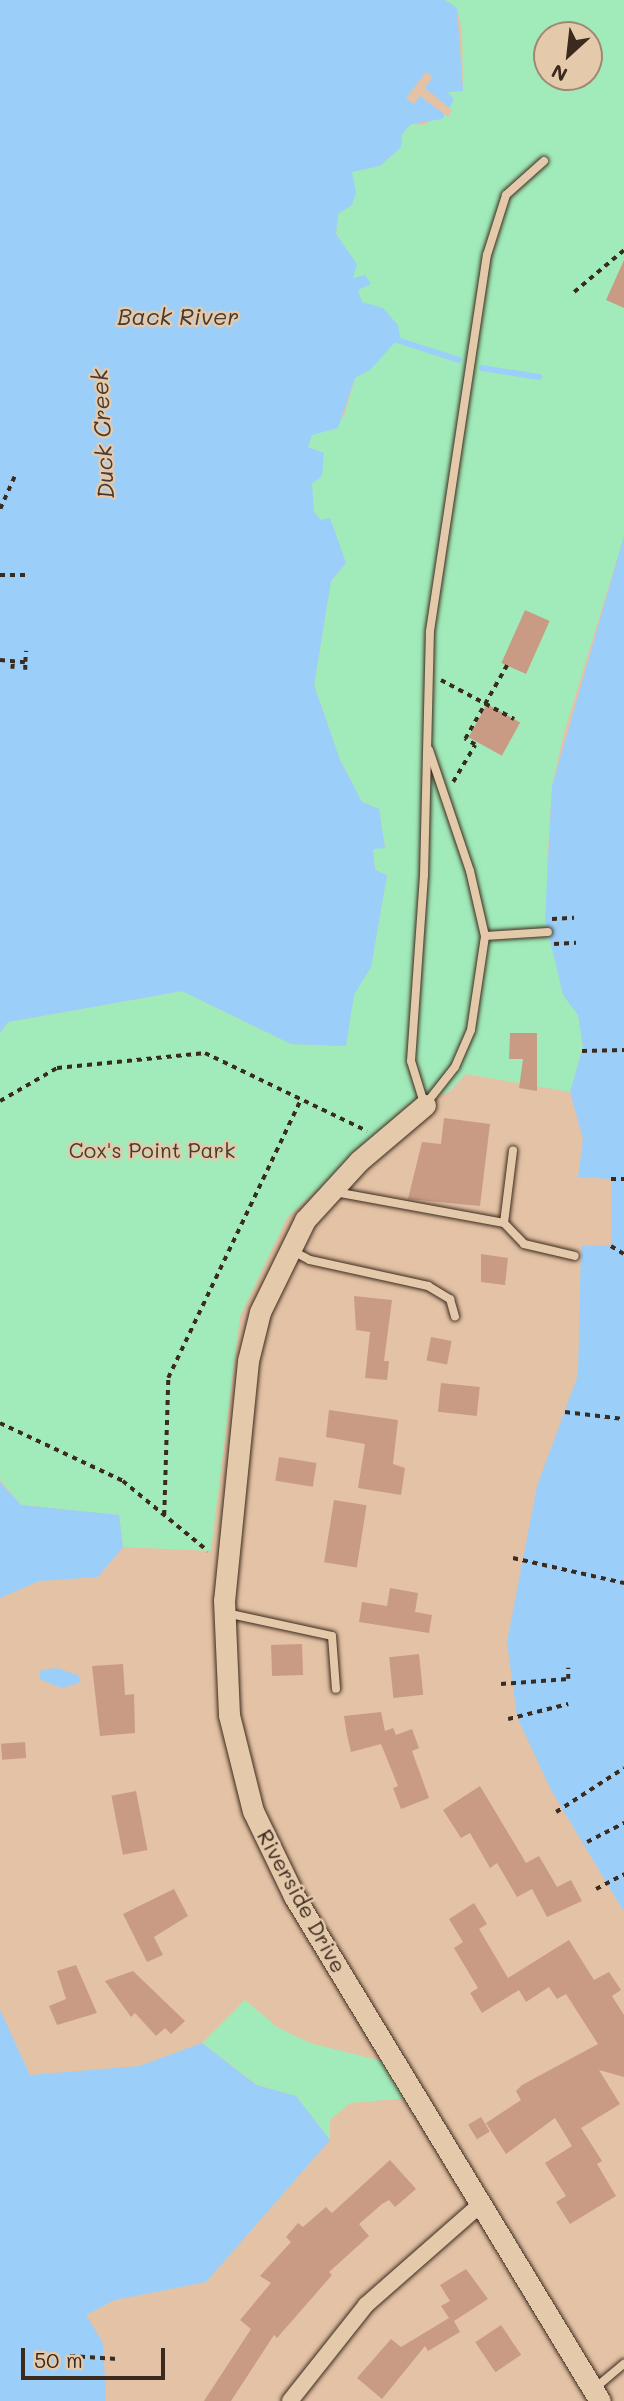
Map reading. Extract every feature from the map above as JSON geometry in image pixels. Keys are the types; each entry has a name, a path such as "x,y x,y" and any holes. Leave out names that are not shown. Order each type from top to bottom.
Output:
{"street":[{"name":"Riverside Drive","path":"425,1105 329,1191 305,1220 254,1330 223,1613 234,1739 244,1784 267,1845 597,2395"},
{"path":"290,2401 366,2305 481,2204"}],"lane":[{"path":"425,1105 411,1061 430,631 487,255 506,195 544,161"},
{"path":"425,1105 455,1067 471,1030 485,936 470,871 427,745"},
{"path":"485,936 548,932"},
{"path":"504,1223 513,1151"},
{"path":"329,1191 504,1223 524,1244 575,1255"},
{"path":"290,1249 310,1260 428,1286 450,1298 454,1316"},
{"path":"223,1613 249,1614 332,1636 336,1689"},
{"path":"597,2395 624,2364"}],"path":[{"path":"574,292 624,250"},
{"path":"0,509 15,476"},
{"path":"0,575 25,575"},
{"path":"25,670 26,652"},
{"path":"0,660 25,662"},
{"path":"12,669 13,661"},
{"path":"444,795 475,744 465,739 506,665"},
{"path":"429,675 514,719"},
{"path":"545,919 574,918"},
{"path":"551,944 576,943"},
{"path":"582,1051 624,1051"},
{"path":"0,1101 57,1068 205,1053 384,1140"},
{"path":"164,1515 168,1378 301,1099"},
{"path":"611,1179 624,1179"},
{"path":"611,1246 624,1254"},
{"path":"565,1412 624,1419"},
{"path":"0,1423 123,1481 227,1567"},
{"path":"513,1558 624,1583"},
{"path":"501,1684 568,1679 568,1668"},
{"path":"508,1719 568,1704"},
{"path":"556,1812 624,1768"},
{"path":"587,1842 624,1823"},
{"path":"596,1889 624,1874"},
{"path":"70,2356 118,2359"}],"green space":[{"name":"Cox's Point Park","path":"445,0 624,0 624,536 564,733 552,786 547,867 563,995 578,1015 583,1047 570,1092 466,1074 449,1092 409,1104 287,1218 240,1317 211,1551 123,1547 119,1515 21,1505 0,1480 0,1033 8,1022 182,991 291,1044 345,1046 354,995 371,967 387,875 375,870 373,849 385,847 379,809 362,802 340,760 314,685 331,581 346,563 330,519 321,520 314,512 308,447 312,435 344,416 355,378 370,370 358,290 370,284 353,278 356,264 336,234 338,214 352,205 352,172 380,166 401,147 402,134 411,124 424,125 434,118 448,92 463,90 462,31 457,8"},
{"path":"245,2000 277,2027 310,2043 386,2062 408,2098 350,2103 330,2120 330,2140 296,2096 257,2085 202,2043"}],"water":[{"name":"Back River","path":"0,0 445,0 457,8 463,91 448,92 454,100 442,119 411,124 402,134 401,147 380,166 352,172 356,193 352,205 338,214 336,234 357,264 353,278 365,275 371,284 358,290 362,302 383,308 398,325 400,337 370,370 355,378 338,428 312,435 308,447 324,453 322,476 312,484 314,512 321,520 330,518 346,563 331,581 314,685 340,760 362,802 379,809 385,848 373,849 375,870 387,875 371,967 354,995 346,1046 291,1044 182,991 8,1022 0,1033"},
{"path":"624,536 624,1912 551,1790 517,1717 507,1642 537,1486 578,1375 581,1246 611,1245 611,1179 578,1177 583,1139 570,1092 583,1047 578,1015 563,995 545,919 552,786"},
{"path":"0,1482 21,1505 119,1515 123,1547 98,1577 39,1581 0,1598"},
{"path":"56,1668 78,1675 81,1682 62,1688 39,1679 41,1670"},
{"path":"0,2010 30,2075 139,2066 202,2043 256,2085 296,2096 330,2140 206,2282 115,2300 86,2315 103,2343 106,2401 0,2401"}],"pier":[{"path":"426,72 433,77 425,88 452,110 448,117 420,96 414,104 406,98"}],"building":[{"path":"624,260 624,308 606,300"},
{"path":"525,610 550,621 526,674 501,663"},
{"path":"487,704 520,722 502,756 469,737"},
{"path":"510,1033 537,1033 537,1091 519,1088 523,1059 509,1059"},
{"path":"444,1118 490,1124 480,1206 408,1199 422,1142 441,1144"},
{"path":"481,1254 508,1258 505,1285 481,1282"},
{"path":"354,1296 392,1300 384,1361 389,1361 387,1380 365,1378 370,1332 356,1330"},
{"path":"431,1337 452,1341 447,1365 426,1361"},
{"path":"441,1383 480,1387 477,1416 438,1412"},
{"path":"329,1410 398,1420 393,1464 405,1468 401,1495 358,1488 365,1444 326,1437"},
{"path":"279,1457 317,1463 313,1487 275,1481"},
{"path":"334,1500 367,1505 357,1567 324,1562"},
{"path":"390,1588 418,1593 415,1612 432,1615 429,1633 359,1622 362,1602 387,1606"},
{"path":"302,1644 303,1675 272,1676 271,1645"},
{"path":"419,1654 423,1695 393,1698 389,1657"},
{"path":"123,1664 125,1695 134,1694 135,1733 100,1736 92,1666"},
{"path":"381,1712 385,1731 393,1728 396,1735 412,1729 419,1748 412,1751 429,1798 401,1809 393,1788 398,1786 381,1744 351,1752 347,1735 344,1716"},
{"path":"25,1742 26,1758 2,1760 1,1744"},
{"path":"480,1786 526,1863 539,1856 557,1887 571,1880 582,1901 547,1917 532,1889 517,1897 497,1863 490,1868 470,1833 461,1838 443,1810"},
{"path":"136,1791 147,1850 123,1855 111,1796"},
{"path":"174,1889 188,1916 154,1937 163,1955 147,1962 123,1914"},
{"path":"474,1903 487,1924 479,1929 508,1978 569,1940 594,1980 609,1972 621,1990 612,1996 624,2015 624,2077 599,2070 620,2104 581,2128 602,2161 597,2164 616,2196 570,2224 556,2202 566,2196 545,2163 572,2146 555,2118 506,2154 486,2123 521,2100 516,2091 522,2085 598,2044 566,1994 557,1999 549,1987 526,2002 519,1990 482,2013 470,1993 478,1988 454,1948 463,1942 449,1919"},
{"path":"76,1965 97,2013 57,2025 49,2006 66,1999 57,1971"},
{"path":"133,1971 185,2021 171,2034 165,2028 156,2036 135,2013 131,2017 105,1981"},
{"path":"481,2117 490,2132 477,2139 468,2125"},
{"path":"390,2160 416,2189 395,2207 389,2200 382,2204 359,2224 369,2236 329,2272 332,2275 277,2338 274,2335 231,2401 204,2401 251,2329 240,2320 271,2283 260,2276 291,2242 286,2237 298,2223 303,2227 326,2207 332,2213"},
{"path":"466,2269 488,2299 454,2321 460,2332 428,2351 425,2346 382,2399 357,2378 391,2339 401,2347 449,2318 441,2306 450,2301 440,2285"},
{"path":"501,2325 521,2355 495,2372 475,2342"}],"waterway":[{"path":"391,338 459,360"},
{"path":"482,368 539,377"}],"water label":[{"name":"Duck Creek","path":"102,434"}]}
